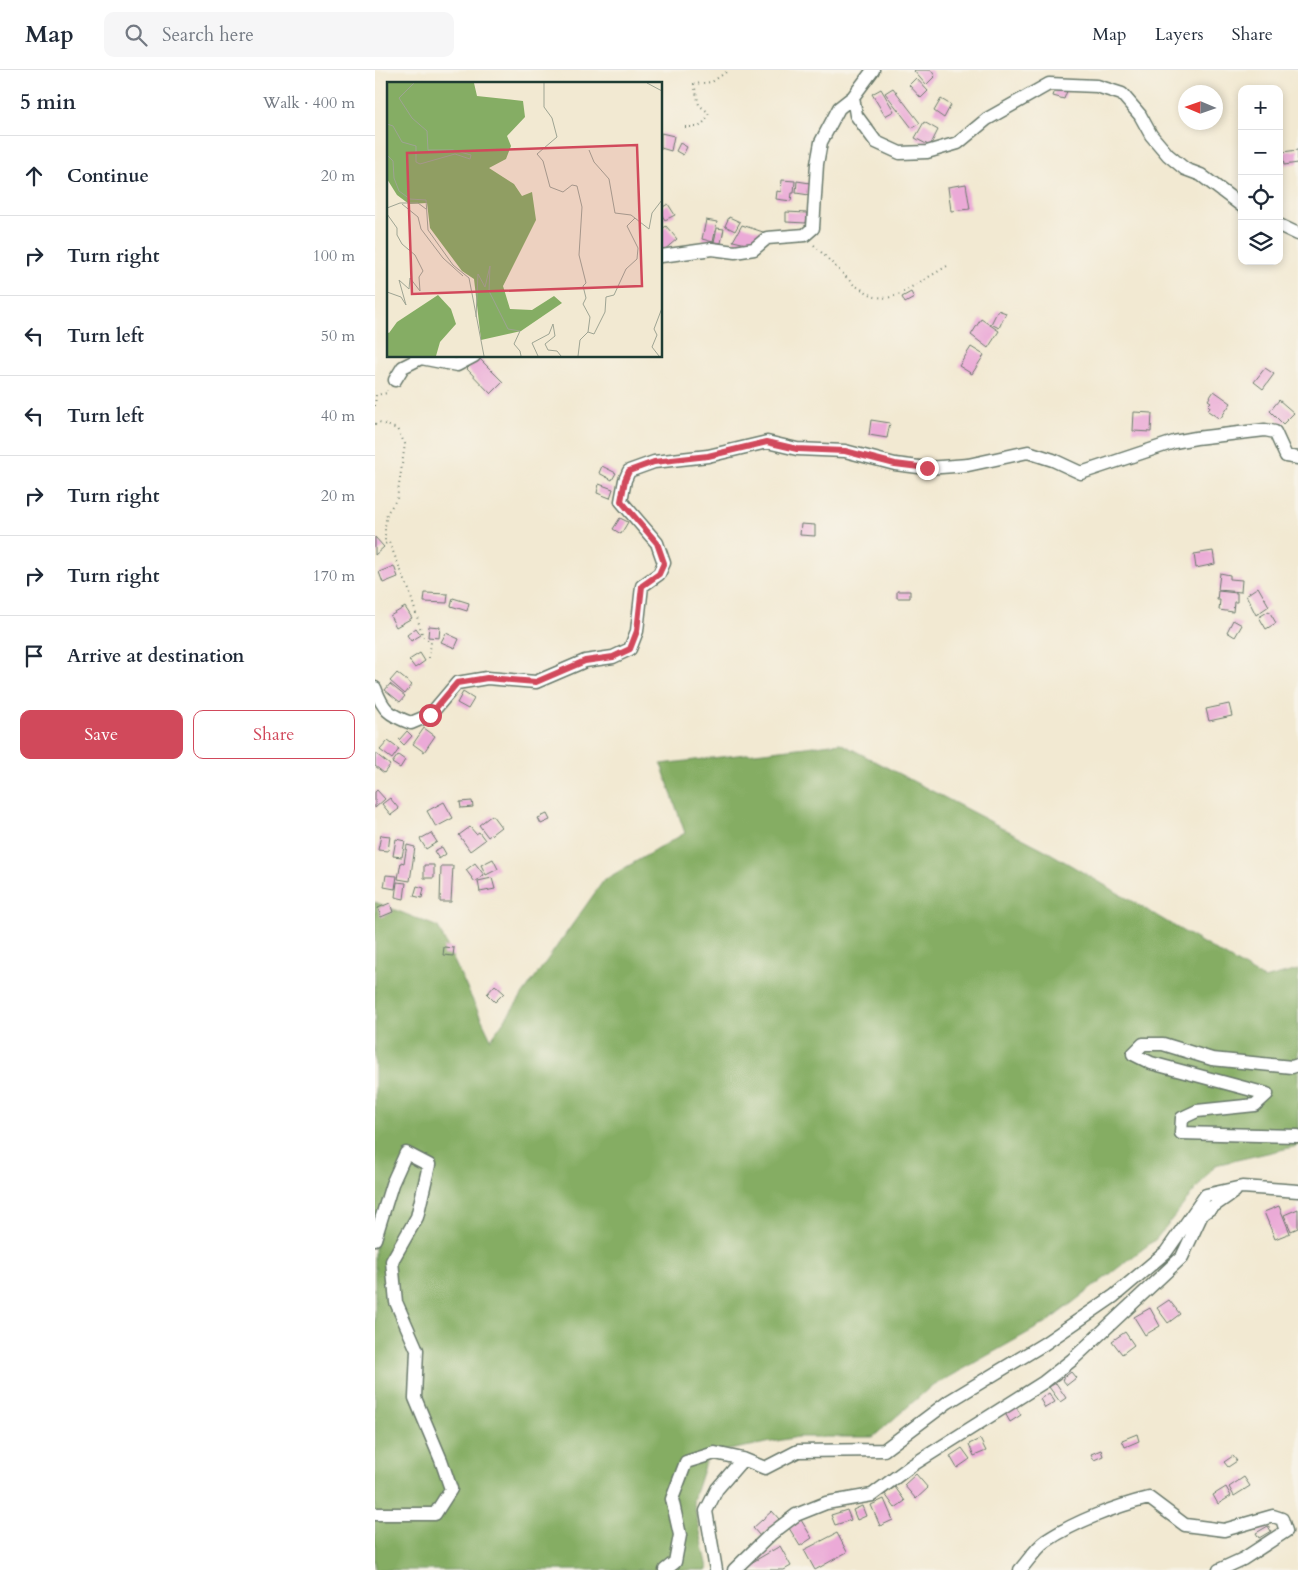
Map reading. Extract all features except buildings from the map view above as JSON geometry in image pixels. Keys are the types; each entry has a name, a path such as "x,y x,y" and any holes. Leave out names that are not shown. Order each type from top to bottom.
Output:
{"street":[{"path":"663,256 712,249 735,252 755,250 767,238 805,236 813,228 817,164 821,142 839,108 853,98 873,70"},
{"path":"853,98 856,115 876,142 899,153 927,152 958,143 987,119 1049,84 1097,86 1122,94 1140,115 1151,134 1168,155 1238,203"},
{"path":"1283,227 1298,234"},
{"path":"395,380 403,367 421,358 457,365 470,358"},
{"path":"375,688 381,704 393,716 411,723 430,715 457,683 487,678 536,682 585,661 613,657 630,649 637,631 642,586 659,574 664,563 657,543 621,501 625,480 629,471 654,462 708,456 767,442 797,449 845,451 895,464 927,468 967,466 1028,452 1053,460 1081,473 1174,442 1265,430 1275,432 1287,456 1298,458"},
{"path":"1298,1065 1293,1067 1212,1059 1163,1044 1143,1044 1133,1054 1151,1063 1267,1094 1255,1105 1197,1111 1182,1118 1181,1133 1298,1136"},
{"path":"375,1239 392,1184 406,1153 429,1165 417,1217 392,1261 396,1302 417,1350 415,1398 451,1489 435,1514 375,1514"},
{"path":"665,1570 675,1562 680,1535 672,1499 686,1462 715,1453 743,1459 765,1468 798,1451 884,1450 948,1402 1044,1344 1114,1296 1166,1252 1206,1194 1242,1187 1298,1191"},
{"path":"733,1570 771,1534 795,1515 826,1503 872,1495 911,1466 1044,1382 1072,1360 1182,1257 1202,1214 1242,1187"},
{"path":"716,1570 706,1511 717,1489 743,1459"},
{"path":"1020,1570 1044,1542 1074,1526 1124,1504 1149,1498 1185,1525 1224,1530 1273,1516 1282,1519 1286,1531 1243,1559 1219,1570"}],"path":[{"path":"685,127 699,127 709,113 699,104 694,84 712,82 729,70"},
{"path":"805,236 854,285 875,297 887,298 897,296 949,265"},
{"path":"375,406 376,395 387,393 387,382 395,380"},
{"path":"375,424 379,422 397,429 405,444 397,499 387,513 385,544 389,542 406,582 423,637 431,642 429,658"}],"green space":[{"path":"840,743 1045,850 1264,979 1298,970 1298,1146 1215,1165 1156,1239 1047,1322 928,1389 873,1437 798,1437 708,1454 693,1500 707,1570 375,1570 375,902 438,927 491,1039 604,880 685,833 661,764"}],"route":[{"path":"430,715 457,683 487,678 536,682 585,661 613,657 630,649 637,631 642,586 659,574 664,563 657,543 621,501 625,480 629,471 654,462 708,456 767,442 797,449 845,451 895,464 927,468"}]}
